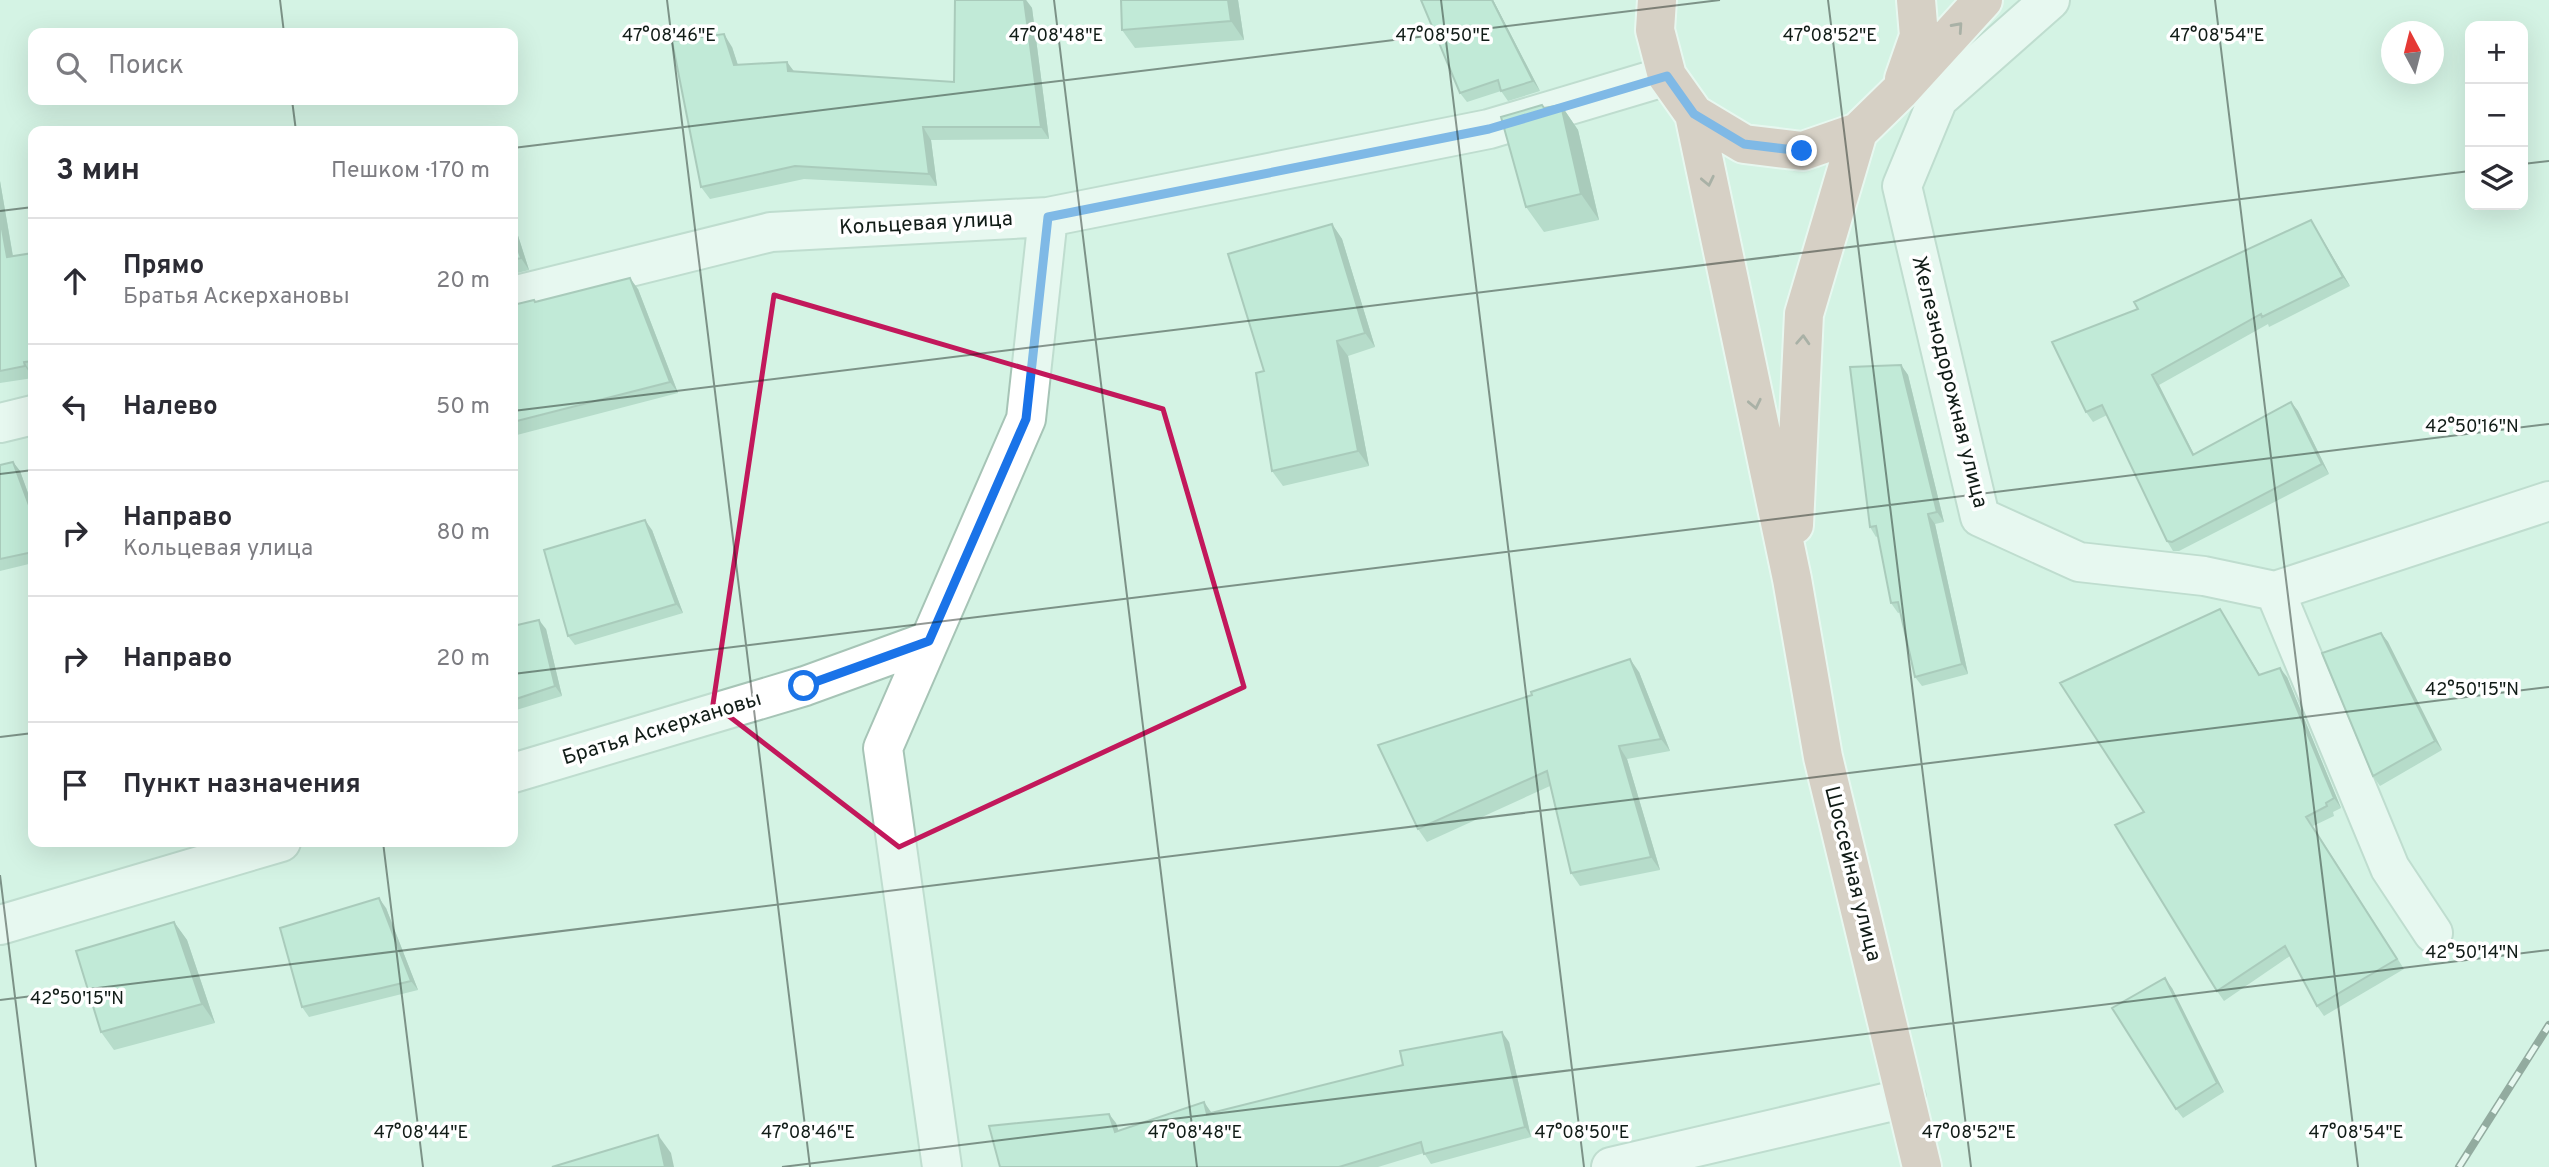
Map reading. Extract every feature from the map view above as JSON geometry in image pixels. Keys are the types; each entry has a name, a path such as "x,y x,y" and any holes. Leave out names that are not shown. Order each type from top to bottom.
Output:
{"main road":[{"path":"1657,0 1655,30 1667,76 1694,114 1792,579"},
{"path":"1900,91 1919,36 1916,0"},
{"path":"1694,114 1744,144 1802,151 1858,132 1900,91 1983,0"},
{"path":"1792,579 1804,314 1858,132"},
{"name":"Шоссейная улица","path":"1792,579 1823,757 1922,1167"}],"street":[{"name":"Железнодорожная улица","path":"2050,0 1938,99 1902,186 1980,517 2079,562 2204,576 2275,591"},
{"name":"Кольцевая улица","path":"518,295 771,232 1048,217 1489,129 1667,76"},
{"path":"942,1167 883,748 1026,419 1048,217"},
{"path":"0,423 28,416"},
{"path":"2433,933 2390,869 2275,591 2549,501"},
{"name":"Братья Аскерхановы","path":"518,772 804,686 929,641"},
{"path":"0,925 264,847"},
{"path":"1611,1167 1906,1098"}],"highlighted area":[{"path":"774,295 1163,409 1244,687 899,847 713,704"}],"building":[{"path":"955,0 1024,0 1041,127 923,127 929,174 795,166 701,187 672,41 724,34 734,65 787,62 788,71 954,82"},
{"path":"1121,0 1228,0 1231,21 1122,30"},
{"path":"1421,0 1492,0 1533,81 1501,91 1498,80 1460,93"},
{"path":"1542,105 1544,108 1561,105 1581,194 1526,207 1501,117"},
{"path":"0,218 7,257 28,254 28,362 24,362 25,366 0,371"},
{"path":"2311,220 2343,277 2262,317 2261,314 2152,375 2193,455 2291,402 2322,464 2172,542 2167,541 2102,405 2086,412 2052,342 2138,309 2134,302"},
{"path":"1332,224 1365,333 1337,341 1358,451 1272,471 1256,373 1264,371 1228,254"},
{"path":"630,278 670,382 518,421 518,304"},
{"path":"1901,365 1937,512 1928,514 1962,664 1915,677 1898,602 1891,603 1876,526 1870,527 1850,367"},
{"path":"13,462 28,502 28,553 0,559 0,465"},
{"path":"645,520 676,604 568,636 544,550"},
{"path":"2220,609 2259,675 2280,668 2334,798 2326,803 2327,806 2306,817 2397,959 2317,1006 2285,946 2217,991 2115,825 2144,812 2060,683"},
{"path":"539,620 555,686 518,698 518,625"},
{"path":"2381,633 2435,741 2373,776 2322,653"},
{"path":"1630,659 1661,739 1619,746 1651,857 1571,873 1547,771 1418,829 1378,745 1532,695 1531,692"},
{"path":"379,898 411,981 302,1007 280,928"},
{"path":"174,922 202,1004 101,1032 76,951"},
{"path":"2165,978 2217,1083 2176,1109 2112,1008"},
{"path":"1502,1032 1525,1127 1424,1154 1421,1142 1339,1167 1000,1167 989,1126 1109,1114 1115,1132 1204,1102 1207,1114 1403,1065 1400,1051"},
{"path":"658,1135 665,1167 552,1167"}],"railway":[{"path":"2459,1167 2549,1025"}],"route":[{"path":"804,686 929,641 1026,419 1048,217 1489,129 1667,76 1694,114 1744,144 1802,151"}]}
